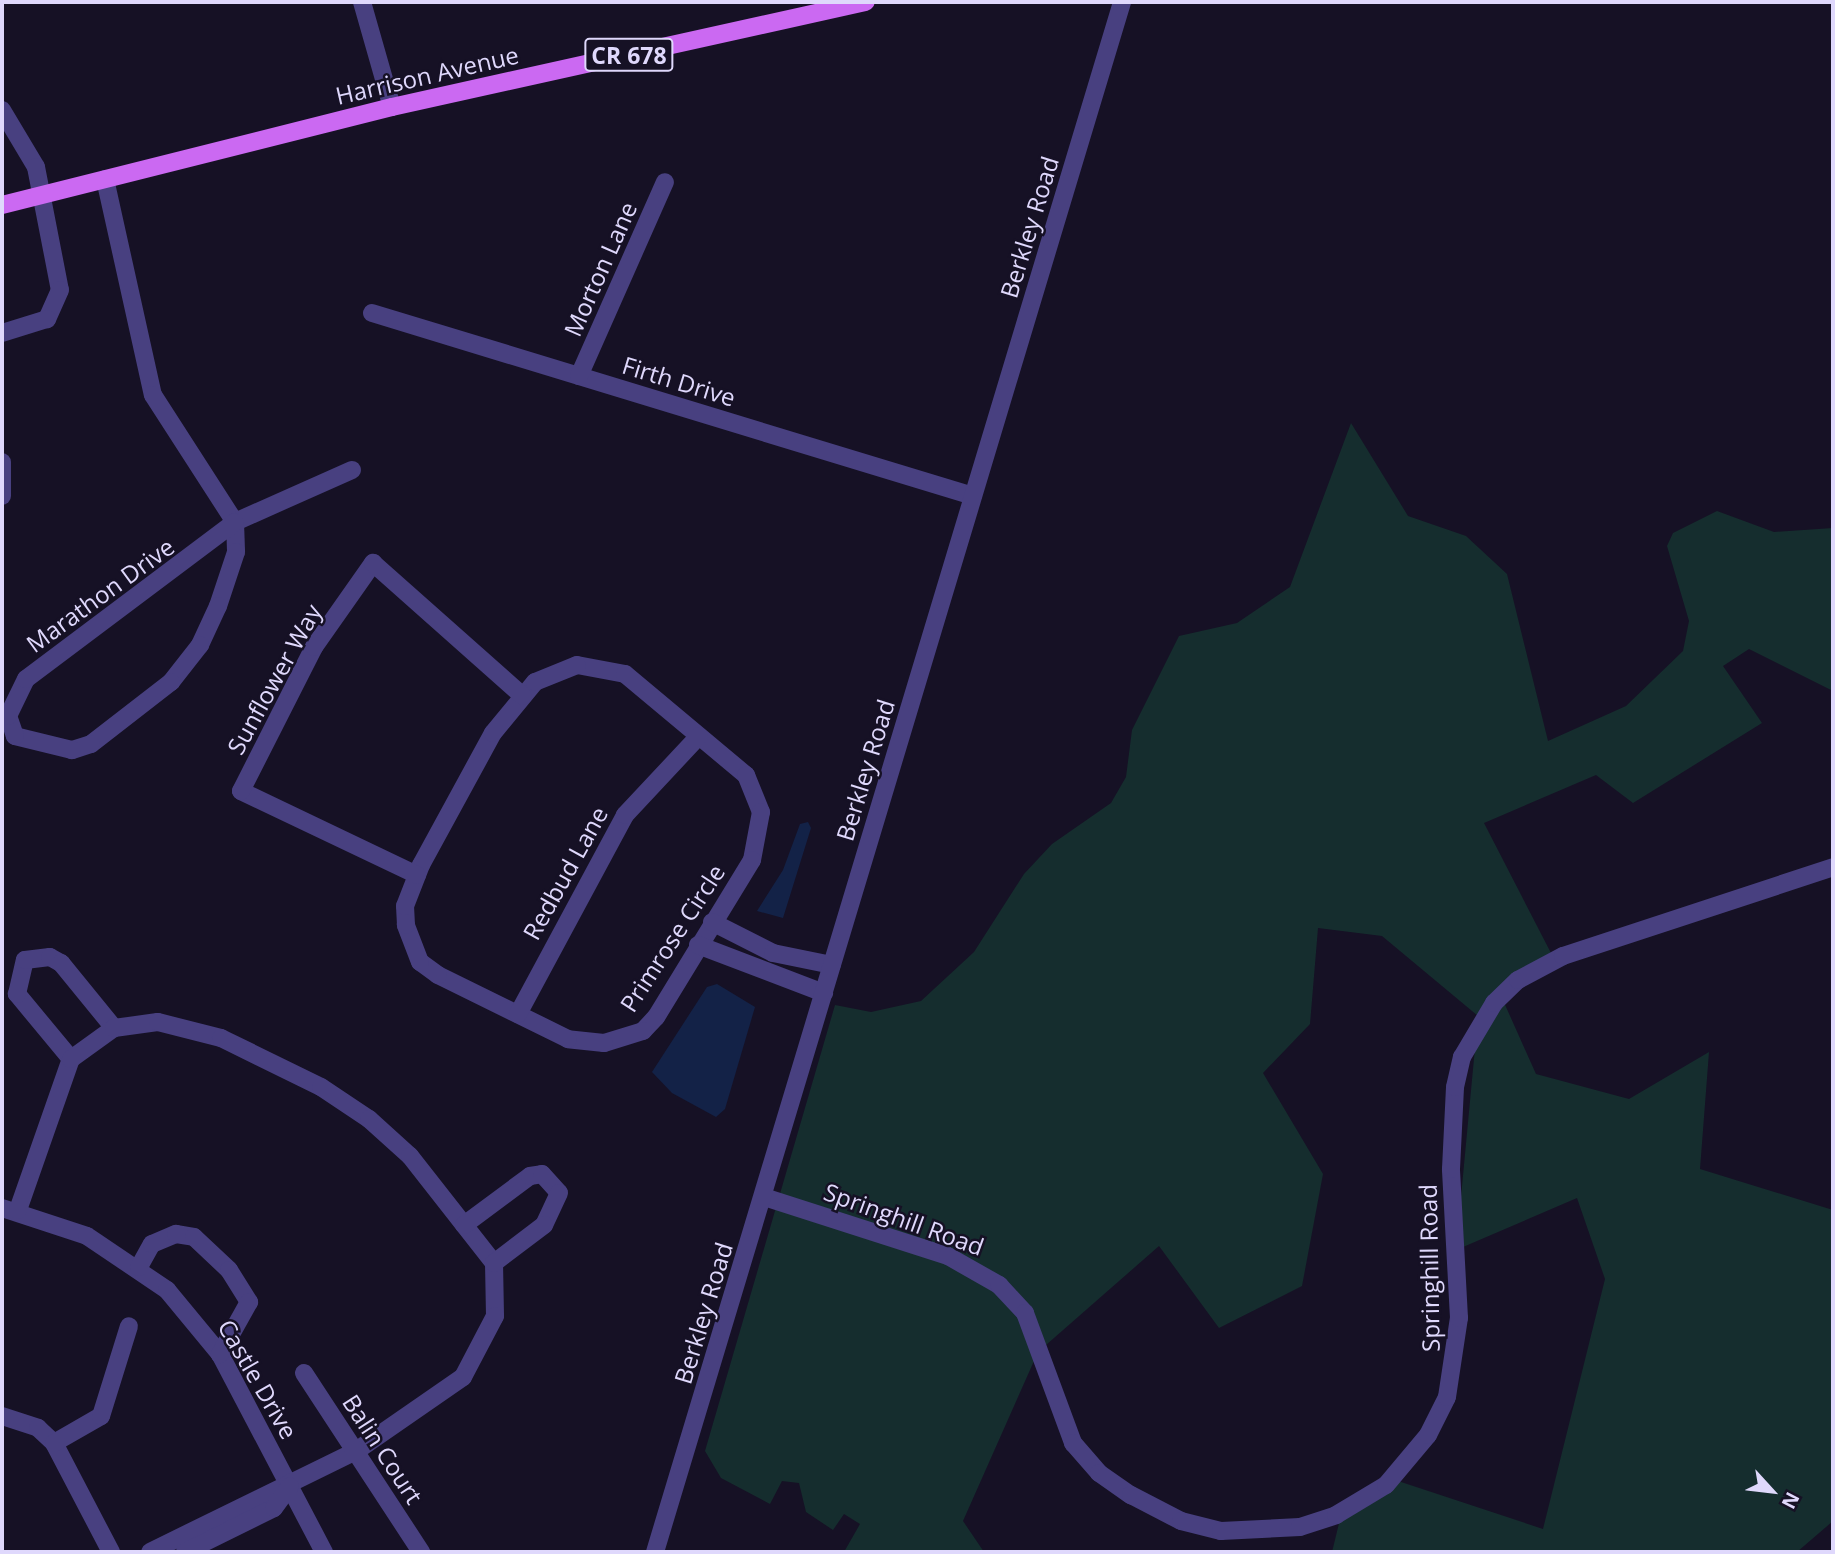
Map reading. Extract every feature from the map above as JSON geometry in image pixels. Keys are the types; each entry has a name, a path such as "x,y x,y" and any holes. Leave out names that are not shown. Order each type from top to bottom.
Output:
{"main road":[{"name":"Harrison Avenue","path":"2,205 38,199 106,179 392,107 865,2"}],"street":[{"path":"362,2 392,107"},
{"name":"Berkley Road","path":"657,1552 1122,2"},
{"path":"2,110 36,167 38,199 57,272 56,309 47,318 2,333"},
{"path":"106,179 153,395 235,522"},
{"name":"Morton Lane","path":"579,376 665,182"},
{"name":"Firth Drive","path":"372,313 973,496"},
{"path":"2,462 2,496"},
{"name":"Marathon Drive","path":"235,522 236,552 218,606 200,645 171,682 91,744 62,748 15,736 8,716 26,679 235,522 352,470"},
{"name":"Sunflower Way","path":"417,875 241,791 314,647 373,563 523,696"},
{"name":"Primrose Circle","path":"596,667 625,674 746,775 761,812 752,860 656,1017 627,1038 586,1044 518,1014 420,962 406,925 417,875 494,733 523,696 551,673 596,667"},
{"name":"Redbud Lane","path":"518,1014 625,814 699,736"},
{"name":"Springhill Road","path":"764,1197 948,1256 999,1285 1026,1313 1073,1443 1099,1473 1131,1495 1181,1521 1221,1531 1300,1527 1336,1515 1386,1485 1428,1435 1447,1398 1459,1318 1451,1168 1455,1087 1462,1057 1494,1003 1518,979 1563,956 1833,867"},
{"path":"712,922 773,953 832,965"},
{"path":"698,945 824,993"},
{"path":"71,1059 17,994 25,960 43,956 61,963 114,1028"},
{"path":"10,1209 71,1059 114,1028 191,1027 321,1087 411,1156 494,1264 495,1317 463,1377 356,1451 290,1486 150,1552"},
{"path":"464,1225 530,1176 542,1174 559,1193 544,1225 494,1264"},
{"name":"Castle Drive","path":"10,1209 87,1236 139,1267 220,1354 324,1552"},
{"path":"139,1267 152,1244 176,1234 194,1237 229,1270 248,1302 220,1354"},
{"path":"54,1443 101,1416 129,1326"},
{"name":"Balin Court","path":"304,1373 421,1552"},
{"path":"2,1416 38,1428 54,1443 111,1552"},
{"path":"185,1552 274,1508 290,1486"}],"green space":[{"path":"1351,423 1408,516 1466,536 1507,574 1548,741 1626,706 1683,651 1689,621 1667,546 1673,533 1717,511 1774,532 1833,528 1833,691 1749,649 1723,666 1762,723 1633,803 1596,775 1484,823 1552,955 1502,998 1536,1074 1629,1099 1709,1052 1700,1169 1833,1210 1833,1521 1797,1552 1332,1552 1342,1511 1392,1479 1543,1529 1605,1279 1577,1198 1456,1250 1478,1016 1382,936 1318,928 1310,1024 1263,1073 1323,1174 1302,1286 1219,1328 1159,1246 1038,1352 963,1521 984,1552 844,1552 860,1524 844,1514 833,1530 806,1512 799,1483 782,1481 770,1504 721,1478 705,1451 835,1005 871,1012 921,1001 974,952 1024,874 1052,844 1111,803 1126,777 1132,730 1179,636 1237,623 1290,587"}],"water":[{"path":"808,822 811,828 783,918 757,911 783,870 800,824"},
{"path":"717,984 755,1007 725,1109 716,1117 672,1093 652,1072 707,987"}]}
